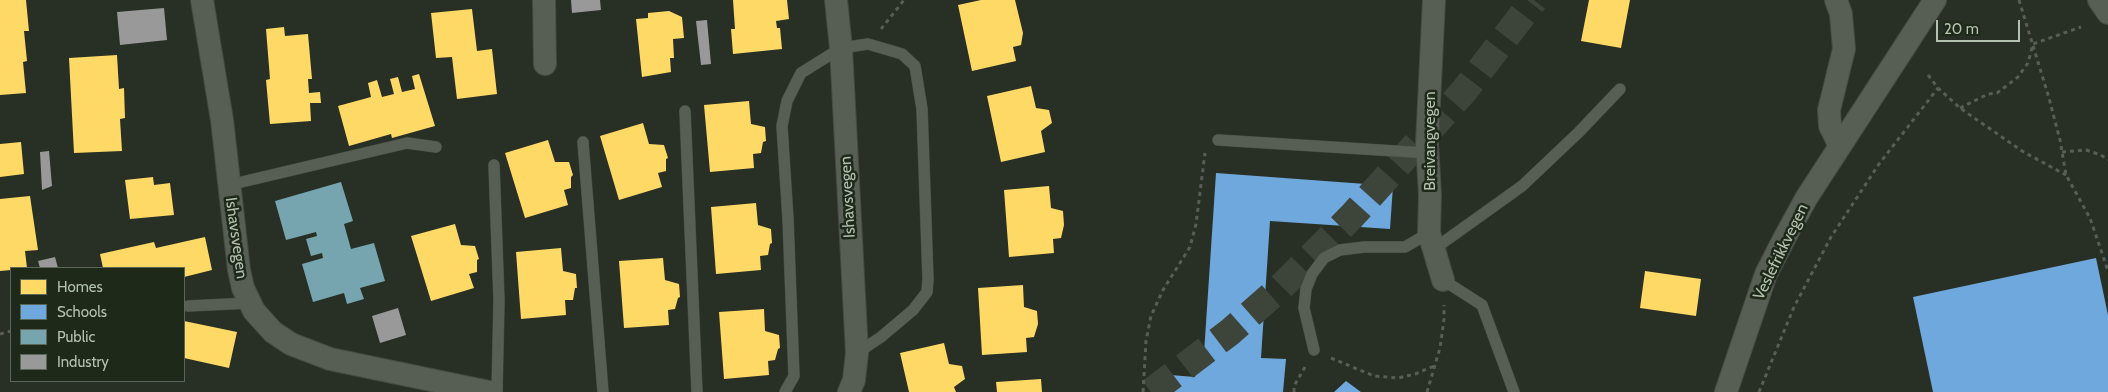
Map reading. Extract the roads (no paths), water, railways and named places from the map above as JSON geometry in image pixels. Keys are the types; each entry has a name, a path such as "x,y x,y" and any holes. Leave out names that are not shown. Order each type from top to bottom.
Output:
{"street":[{"name":"Ishavsvegen","path":"202,0 222,120 239,270 243,288 254,311 274,332 290,344 330,359 489,392"},
{"path":"544,0 546,64"},
{"name":"Ishavsvegen","path":"836,0 857,353 854,380 849,392"},
{"name":"Breivangvegen","path":"1434,0 1428,153 1432,241 1443,280"},
{"path":"1836,0 1842,14 1844,49 1829,110 1830,126 1840,146"},
{"name":"Veslefrikkvegen","path":"1726,392 1766,274 1807,196 1935,0"},
{"path":"2099,0 2108,13"}],"lane":[{"path":"785,392 794,376 788,219 782,126 787,101 802,72 840,48 868,44 902,54 915,66 922,109 928,279 927,292 913,310 882,337 857,353"},
{"path":"1314,350 1304,308 1306,289 1312,274 1324,258 1340,250 1364,247 1405,247 1432,241 1522,186 1579,132 1620,89"},
{"path":"685,111 697,392"},
{"path":"1218,140 1428,153"},
{"path":"583,142 603,392"},
{"path":"229,185 407,143 436,147"},
{"path":"494,165 499,300 497,392"},
{"path":"1443,280 1482,305 1514,392"},
{"path":"188,306 250,302"}],"tunnel":[{"path":"1151,392 1230,332 1280,288 1352,216 1464,91 1534,0"}]}
